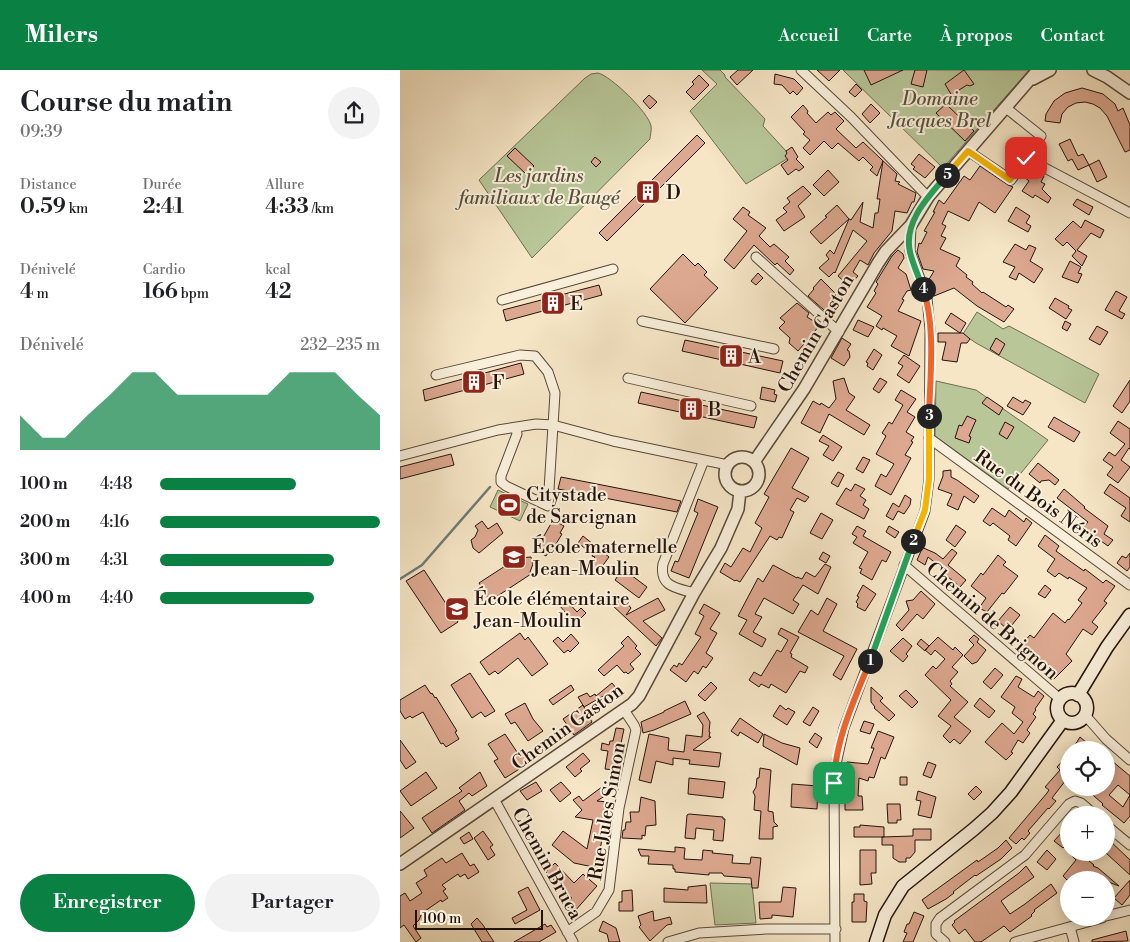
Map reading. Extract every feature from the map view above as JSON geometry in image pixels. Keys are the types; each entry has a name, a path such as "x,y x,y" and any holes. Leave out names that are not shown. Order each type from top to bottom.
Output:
{"main road":[{"path":"1078,695 1107,646 1130,615"},
{"path":"1068,694 1078,695 1082,697 1087,706 1085,715 1075,723 1063,720 1057,708 1060,699 1068,694"},
{"path":"876,942 885,915 903,886 992,813 1011,792 1063,720"}],"street":[{"path":"801,70 851,117 928,197"},
{"path":"1031,80 1038,70"},
{"path":"1031,80 1050,70"},
{"path":"1093,70 1130,93"},
{"path":"1108,70 1130,86"},
{"name":"Chemin Gaston","path":"754,462 804,389 886,251 911,225 928,197 1031,80"},
{"path":"968,151 1010,180 1041,136 1006,108"},
{"path":"1026,158 1130,213"},
{"path":"835,942 834,783 836,764 844,728 925,510 929,479 930,316 910,251 911,225"},
{"path":"756,257 839,332"},
{"path":"502,300 613,269"},
{"path":"642,321 774,349"},
{"path":"436,375 520,355 535,356 548,372 555,393 548,506 501,482 501,476 517,434 516,428"},
{"path":"628,378 751,406"},
{"path":"400,456 498,430 536,424 553,425 613,441 728,465"},
{"name":"Rue du Bois Néris","path":"928,438 1130,584"},
{"path":"745,458 754,462 758,471 757,482 750,489 735,490 727,483 725,474 728,465 735,459 745,458"},
{"path":"694,593 672,586 663,578 662,572 663,564 704,460"},
{"name":"Chemin Gaston","path":"400,864 624,710 638,696 694,593 721,548 738,509 740,491"},
{"name":"Chemin de Brignon","path":"904,566 1060,699"},
{"name":"Rue Jules Simon","path":"567,932 596,912 609,890 620,808 636,730 624,710"},
{"path":"1085,715 1106,739 1130,760"},
{"name":"Chemin Bruca","path":"494,799 573,942"},
{"path":"1067,806 1075,802 1082,803 1085,806"},
{"path":"945,942 936,934 936,924 940,918 1025,855 1060,814"},
{"path":"1115,833 1130,846"},
{"path":"1115,914 1130,910"},
{"path":"1015,942 1074,926"},
{"path":"1070,927 1074,942"},
{"path":"668,942 709,932 766,929 836,929"}],"green space":[{"path":"702,70 720,70 765,119 763,126 790,157 746,184 690,111 717,84"},
{"name":"Domaine Jacques Brel","path":"843,70 1029,70 943,168"},
{"name":"Les jardins familiaux de Baugé","path":"598,73 620,88 637,104 649,120 651,126 650,139 532,258 479,180 585,78 591,74"},
{"path":"977,312 1003,329 1009,326 1099,374 1085,403 963,334"},
{"path":"936,381 976,390 1048,440 1008,489 935,436"},
{"name":"Citystade de Sarcignan","path":"498,490 528,504 520,521 490,507"},
{"path":"710,883 752,884 756,923 715,925"}],"building":[{"path":"738,70 753,70 737,85 730,77"},
{"path":"817,70 840,70 829,81"},
{"path":"864,70 903,70 871,85"},
{"path":"915,70 927,70 923,87 911,84"},
{"path":"964,70 974,84 967,85 959,90 956,97 952,96 945,84"},
{"path":"775,74 794,79 803,88 797,95 793,91 790,94 782,85 774,84"},
{"path":"699,75 709,85 694,100 686,92"},
{"path":"856,84 862,90 855,97 849,92"},
{"path":"1082,88 1103,94 1115,104 1118,111 1123,108 1130,125 1130,150 1125,152 1107,116 1100,108 1093,104 1085,102 1076,103 1068,107 1062,114 1060,123 1045,121 1046,114 1054,101 1065,93"},
{"path":"649,95 657,102 650,109 643,101"},
{"path":"871,104 880,113 870,123 862,114"},
{"path":"946,104 974,131 965,141 936,113"},
{"path":"803,105 816,123 828,112 831,115 835,112 844,121 836,129 856,148 863,142 897,174 895,181 900,182 898,184 916,193 914,202 912,202 907,213 895,211 892,231 874,253 868,265 860,260 853,272 858,276 849,286 838,276 867,241 853,230 835,273 829,277 819,268 829,259 826,255 830,250 834,254 849,219 851,220 863,202 860,222 873,228 875,213 878,213 880,199 877,199 883,161 877,176 870,170 873,167 863,157 859,161 838,143 832,149 824,141 810,155 803,148 810,140 803,134 805,132 791,117"},
{"name":"D","path":"697,135 705,143 607,241 599,233"},
{"path":"1070,139 1078,156 1083,154 1089,165 1078,170 1072,159 1068,161 1059,144"},
{"path":"792,147 798,157 796,159 804,167 799,171 796,169 788,175 781,165 788,160 785,156 786,151"},
{"path":"515,148 534,166 526,174 507,156"},
{"path":"919,154 935,167 925,178 913,169 915,167 911,164"},
{"path":"595,157 601,162 596,167 591,162"},
{"path":"1099,160 1107,177 1097,182 1089,165"},
{"path":"980,166 1013,187 995,213 979,202 969,221 948,211 942,224 946,226 941,236 946,238 940,249 960,258 956,266 967,275 966,277 982,293 1006,307 1008,305 1014,309 1004,322 977,306 954,288 934,296 928,281 934,271 923,269 917,252 919,243 921,244 927,232 924,231 935,212 933,212 939,200 944,204 964,176 970,180"},
{"path":"1028,167 1044,176 1041,182 1045,184 1042,189 1051,198 1048,203 1035,195 1033,198 1022,191 1029,181 1023,176"},
{"path":"828,170 839,182 824,196 813,185"},
{"path":"803,186 811,194 798,206 805,217 784,231 776,220 787,212 783,208 790,202 787,198"},
{"path":"1077,199 1093,207 1089,215 1073,205"},
{"path":"837,205 849,219 821,244 810,232"},
{"path":"743,207 750,212 748,215 766,228 759,236 770,247 774,244 789,257 785,261 794,270 790,275 777,263 775,265 754,245 734,269 724,260 747,231 733,219"},
{"path":"1016,207 1030,216 1026,223 1031,226 1028,232 1008,221"},
{"path":"1085,220 1104,230 1100,238 1091,233 1077,250 1087,256 1082,266 1072,256 1076,251 1067,242 1063,246 1055,239 1073,221 1081,228"},
{"path":"1015,244 1026,250 1029,245 1036,248 1030,261 1043,269 1034,283 1019,273 1016,280 1009,277 1015,267 1003,262"},
{"path":"898,250 903,254 904,258 898,268 906,274 911,290 907,291 902,299 904,300 898,311 921,321 909,356 891,346 897,336 876,326 882,316 867,307 876,293 874,291 878,284 876,282 892,256"},
{"path":"683,254 695,266 698,263 707,272 704,275 718,288 685,323 650,289"},
{"path":"1070,261 1081,267 1078,273 1082,274 1078,283 1062,277"},
{"path":"758,273 763,278 756,285 751,281"},
{"path":"821,279 841,299 833,308 837,312 832,317 808,296"},
{"name":"E","path":"599,285 602,295 506,321 503,310"},
{"path":"1116,291 1127,297 1119,311 1125,314 1122,319 1105,310"},
{"path":"1055,298 1069,306 1068,308 1072,310 1066,319 1049,308"},
{"path":"797,303 809,313 807,317 820,325 798,351 789,343 790,338 779,328 785,322 780,318"},
{"path":"951,313 966,323 960,333 945,323"},
{"path":"858,320 874,327 868,337 853,330"},
{"path":"1065,321 1071,324 1067,331 1062,328"},
{"path":"1097,326 1108,332 1100,345 1089,339"},
{"path":"938,333 963,333 970,339 967,343 961,343 957,362 942,360 946,342 938,342"},
{"path":"842,338 851,344 847,350 850,357 844,366 831,358"},
{"path":"996,338 1005,344 999,355 990,349"},
{"name":"A","path":"685,340 783,361 780,373 682,351"},
{"path":"874,349 882,355 873,370 867,366 868,363 866,362"},
{"path":"904,355 920,366 909,383 897,375 903,366 898,363"},
{"name":"F","path":"521,363 524,374 425,401 423,390"},
{"path":"844,378 849,393 855,397 846,410 870,425 864,435 829,414 820,433 801,423 813,401 829,408 836,399 833,381"},
{"path":"880,378 887,382 879,393 873,389"},
{"path":"1130,380 1130,401 1122,413 1113,406"},
{"path":"762,387 775,390 774,394 777,395 775,402 760,399"},
{"path":"901,390 916,399 907,412 915,417 906,432 914,437 905,455 911,458 891,495 875,486 881,474 886,477 894,464 876,454 886,436 882,433 889,422 892,424 903,405 895,400"},
{"name":"B","path":"641,392 757,417 754,428 638,403"},
{"path":"987,397 1003,408 999,415 982,403"},
{"path":"1013,397 1023,403 1025,400 1031,403 1023,415 1007,406"},
{"path":"967,416 976,420 969,436 971,437 969,443 955,438 959,425 962,426"},
{"path":"1054,417 1080,432 1074,442 1048,427"},
{"path":"1118,421 1130,429 1130,449 1121,460 1130,467 1118,483 1107,475 1113,467 1103,460 1109,452 1115,456 1125,444 1110,433"},
{"path":"1005,422 1014,427 1007,439 999,434"},
{"path":"823,435 842,447 833,461 823,455 829,446 819,441"},
{"path":"791,448 809,458 792,488 809,497 805,502 797,498 790,510 794,512 782,538 779,537 777,540 770,536 740,582 735,581 720,572 725,563 731,567 743,548 750,552 762,528 755,523 769,497 764,494"},
{"path":"451,454 454,465 400,479 400,467"},
{"path":"863,457 870,460 863,473 856,469"},
{"path":"1038,463 1059,480 1055,485 1049,480 1041,481 1040,483 1029,474"},
{"path":"951,470 951,477 979,496 974,503 964,496 958,510 947,505 952,494 938,489 943,471"},
{"path":"838,472 844,475 838,487 831,483"},
{"path":"561,477 681,501 677,512 558,489"},
{"path":"855,484 865,489 860,496 866,500 863,505 869,509 864,519 836,504 846,488 851,491"},
{"path":"1110,484 1130,498 1130,522 1121,516 1126,508 1104,493"},
{"path":"1064,489 1084,508 1108,526 1104,534 1113,540 1108,546 1083,528 1088,522 1057,498"},
{"path":"905,495 911,499 910,505 904,514 898,511 893,520 886,516 893,503 899,507"},
{"path":"698,499 718,507 689,578 671,571 675,561 678,562 698,513 694,511"},
{"path":"992,508 1005,517 1009,510 1024,522 1026,518 1032,523 1016,546 1008,540 1010,536 993,523 990,526 983,521"},
{"path":"821,513 833,520 822,539 810,533"},
{"path":"553,520 564,526 560,533 562,534 550,554 548,553 546,556 536,550"},
{"path":"482,521 488,529 497,523 503,533 479,553 473,548 471,540 475,537 478,530 475,526"},
{"path":"956,525 966,532 955,547 946,540"},
{"path":"857,526 866,531 863,536 891,552 886,562 882,560 872,580 860,573 862,569 859,568 868,552 853,543 857,537 852,534"},
{"path":"889,526 899,532 895,538 886,532"},
{"path":"1045,535 1059,546 1056,551 1103,583 1106,580 1115,586 1104,601 1107,603 1092,622 1098,627 1092,635 1083,629 1066,654 1072,661 1053,680 1046,673 1051,667 1026,650 1022,644 1030,635 1034,638 1053,613 1065,623 1069,620 1082,603 1078,600 1087,588 1069,577 1068,579 1059,573 1055,577 1047,571 1055,559 1038,546"},
{"path":"583,536 609,557 598,572 589,565 595,557 592,556 593,554 578,543"},
{"path":"919,546 943,559 952,549 957,553 948,565 966,580 960,587 941,571 943,569 928,557 925,565 917,560 921,551 918,549"},
{"path":"823,552 830,556 826,563 819,559"},
{"path":"1130,553 1130,567 1127,571 1117,563 1122,556 1126,558"},
{"path":"998,555 1006,562 1003,565 1018,576 987,612 979,608 986,598 971,586 981,573 983,575"},
{"path":"519,557 531,557 533,564 531,574 490,601 479,583"},
{"path":"825,564 831,567 818,594 803,585 793,600 799,604 793,614 764,598 755,614 762,617 753,632 766,639 762,647 739,634 747,620 738,616 758,578 763,582 773,565 802,579 806,572 815,577"},
{"path":"623,569 647,587 639,598 615,580"},
{"path":"424,570 458,622 441,633 406,581"},
{"path":"863,585 876,594 865,611 857,607 858,604 856,602"},
{"path":"1045,585 1051,590 1045,598 1038,594"},
{"path":"921,591 935,604 923,619 917,614 902,631 896,625 909,610 906,601 913,600"},
{"path":"622,597 631,608 626,615 658,598 665,610 643,621 662,638 656,646 612,605"},
{"path":"827,598 837,604 823,631 857,649 841,680 833,675 844,656 798,632 811,610 818,615"},
{"path":"566,600 577,612 581,608 586,613 575,624 560,606"},
{"path":"704,604 720,613 710,629 717,633 706,653 713,658 706,668 703,666 698,674 694,671 686,682 670,670 674,665 677,667 679,663 682,665 701,637 695,634 704,616 699,613"},
{"path":"1010,607 1020,615 1008,630 998,621"},
{"path":"781,628 799,637 790,653 792,654 791,657 808,667 805,673 800,671 786,693 771,684 769,688 761,684 759,687 749,680 754,672 761,676 777,650 781,652 788,640 778,634"},
{"path":"520,633 525,640 528,637 548,664 532,676 518,658 498,674 495,671 489,675 480,662"},
{"path":"571,634 579,643 570,652 568,650 564,653 553,641 558,637 563,642"},
{"path":"974,635 979,639 977,642 986,650 977,662 972,664 964,656 974,645 969,640"},
{"path":"628,636 641,654 630,664 634,669 628,674 624,673 617,665 604,676 598,670 624,646 621,643"},
{"path":"938,637 953,650 955,647 963,655 952,667 958,672 950,681 952,684 950,686 968,702 954,717 971,731 960,744 954,739 950,743 943,736 951,726 938,716 951,700 925,675 933,666 936,669 945,659 935,650 931,655 925,650"},
{"path":"903,638 912,646 903,662 890,651"},
{"path":"921,639 929,646 925,651 917,644"},
{"path":"995,668 1003,675 991,689 983,682"},
{"path":"470,673 495,711 485,717 481,712 472,718 451,685"},
{"path":"1016,676 1022,679 1018,687 1034,697 1038,691 1044,696 1033,714 1036,717 1027,730 1030,733 1023,743 1018,740 1011,752 1013,753 1006,760 985,742 1002,723 1014,734 1023,722 1012,713 1015,707 1001,697"},
{"path":"711,682 717,688 705,701 698,695"},
{"path":"612,683 621,694 612,701 607,694 584,707 578,697 587,693 590,697 595,694 596,696"},
{"path":"425,685 431,694 436,697 457,731 455,732 459,739 446,747 443,743 441,744 423,712 412,718 410,716 405,719 400,711 400,700"},
{"path":"571,685 574,690 553,705 549,700"},
{"path":"871,687 883,698 880,701 895,715 889,721 874,708 871,702"},
{"path":"906,690 918,702 912,708 899,696"},
{"path":"980,698 995,711 989,718 974,706"},
{"path":"685,701 691,714 643,733 641,722"},
{"path":"525,703 533,719 543,731 528,741 515,722 511,724 505,714"},
{"path":"583,705 592,722 574,735 563,719"},
{"path":"780,705 786,710 788,708 795,712 787,725 773,716"},
{"path":"813,707 819,711 810,726 803,722"},
{"path":"704,712 710,722 709,737 711,737 693,750 721,753 719,767 689,764 690,760 673,758 673,765 656,761 651,783 639,780 649,734 669,738 668,750 684,752 686,735 702,737 703,725 697,716"},
{"path":"740,718 763,734 758,743 740,732 738,736 731,731"},
{"path":"864,721 874,724 870,734 860,731"},
{"path":"616,728 624,729 620,748 625,749 624,754 619,753 615,770 605,769 608,751 601,750 602,743 609,745 610,741 613,741"},
{"path":"878,731 894,737 885,759 881,757 874,778 869,777 868,781 859,778 858,796 862,796 863,810 845,810 847,762 868,764 874,748 871,748"},
{"path":"815,733 822,738 817,748 809,742"},
{"path":"505,734 517,752 521,749 529,763 505,778 494,761 498,759 488,744"},
{"path":"764,734 782,743 800,748 797,765 763,746"},
{"path":"400,740 416,762 406,769 400,760"},
{"path":"583,753 590,761 580,769 582,771 575,777 566,767"},
{"path":"928,762 936,765 931,778 923,775"},
{"path":"1115,764 1130,776 1130,795 1118,785 1115,788"},
{"path":"760,768 771,770 768,811 773,812 774,822 778,826 773,827 773,839 759,839 761,811 754,810 755,796 753,792 756,787 757,778 759,778"},
{"path":"1060,770 1060,788 1052,798 1056,801 1028,831 1030,833 1024,840 1022,838 1016,844 1009,838 1047,793 1049,790 1045,787"},
{"path":"426,772 437,788 411,806 400,791"},
{"path":"480,772 487,786 472,796 469,793 459,801 465,810 432,833 422,818 462,791 459,788"},
{"path":"618,775 617,788 597,801 608,802 606,823 609,824 608,829 610,829 609,837 602,837 598,868 574,863 552,845 563,831 587,849 593,820 575,817 582,810 573,800 579,796 583,801"},
{"path":"900,777 907,777 907,785 900,785"},
{"path":"689,778 725,782 723,798 688,794"},
{"path":"536,782 542,791 527,800 520,791"},
{"path":"561,782 571,793 560,802 550,790"},
{"path":"792,784 818,786 817,809 791,807"},
{"path":"976,786 982,792 974,800 968,794"},
{"path":"918,791 936,797 931,818 918,815 921,801 916,800"},
{"path":"1130,795 1130,816 1124,823 1115,816 1115,806 1103,806 1094,796 1110,796 1123,807"},
{"path":"641,797 655,801 656,825 646,826 645,836 642,835 642,839 622,838 626,822 631,822 630,812 639,812"},
{"path":"887,804 900,804 901,820 897,820 897,823 888,823"},
{"path":"400,811 414,828 400,838"},
{"path":"687,815 723,817 725,819 723,841 713,840 714,830 696,828 695,839 685,838"},
{"path":"860,825 884,827 884,837 854,837 854,827 860,827"},
{"path":"913,829 931,829 931,840 915,840 915,852 910,858 906,858 906,862 899,862 893,858 893,845 882,845 882,837 913,836"},
{"path":"483,831 493,845 490,847 495,855 488,860 474,838"},
{"path":"469,832 473,839 464,844 460,838"},
{"path":"1060,834 1060,846 1054,841"},
{"path":"1006,840 1012,848 1001,859 975,875 946,899 928,909 922,900 977,860 978,862 998,848"},
{"path":"1115,846 1130,860 1130,875 1115,861"},
{"path":"675,847 685,848 684,859 702,860 703,850 733,855 732,863 750,864 751,857 761,858 758,888 752,888 751,878 724,876 722,873 709,873 709,875 675,872 673,865 648,864 649,856 641,856 638,849 675,852"},
{"path":"860,850 876,850 876,873 871,873 872,884 860,885"},
{"path":"1047,850 1056,859 1047,870 1037,862"},
{"path":"462,853 470,866 474,864 479,872 468,879 465,874 460,877 458,874 442,885 446,889 443,891 448,898 442,902 441,900 422,913 419,920 413,926 421,938 416,942 404,925 400,928 400,896 405,893 410,901 422,893 416,883 427,876 424,870 442,858 446,863"},
{"path":"1075,861 1089,861 1102,871 1067,871"},
{"path":"555,863 574,883 583,874 597,886 574,912 565,905 572,898 546,872"},
{"path":"1026,866 1034,877 1001,901 1010,914 1051,884 1057,893 1034,910 1032,916 1010,932 1004,926 981,942 975,942 965,929 959,934 952,925 954,921"},
{"path":"1130,880 1130,895 1122,905 1115,897"},
{"path":"706,885 707,903 664,902 664,888 688,890 688,887"},
{"path":"528,887 540,910 515,924 512,918 527,910 518,892"},
{"path":"783,887 796,888 793,917 772,915 772,918 760,919 759,902 781,902"},
{"path":"632,890 633,911 619,911 619,902 622,902 622,891"},
{"path":"854,894 864,894 864,901 867,902 866,922 852,922"},
{"path":"653,911 654,921 670,917 672,924 667,925 650,941 639,927 641,925 638,916"},
{"path":"914,912 924,916 913,942 903,942 907,933 904,932"},
{"path":"477,918 494,942 482,942 471,924"},
{"path":"603,921 616,928 620,942 609,942 607,934 599,931"},
{"path":"545,924 547,927 551,925 556,932 539,942 514,942"},
{"path":"1126,931 1128,941 1092,942 1092,940"}],"waterway":[{"path":"400,579 422,565 490,487"}],"place":[{"name":"D","path":"648,192"},
{"name":"E","path":"553,303"},
{"name":"A","path":"731,356"},
{"name":"F","path":"474,382"},
{"name":"B","path":"691,409"},
{"name":"Citystade de Sarcignan","path":"509,505"},
{"name":"École maternelle Jean-Moulin","path":"514,557"},
{"name":"École élémentaire Jean-Moulin","path":"457,609"}],"route":[{"path":"834,783 834,771 844,728 925,510 929,479 930,330 926,298 910,251 911,225 928,197 968,151 1010,180 1026,158"}]}
